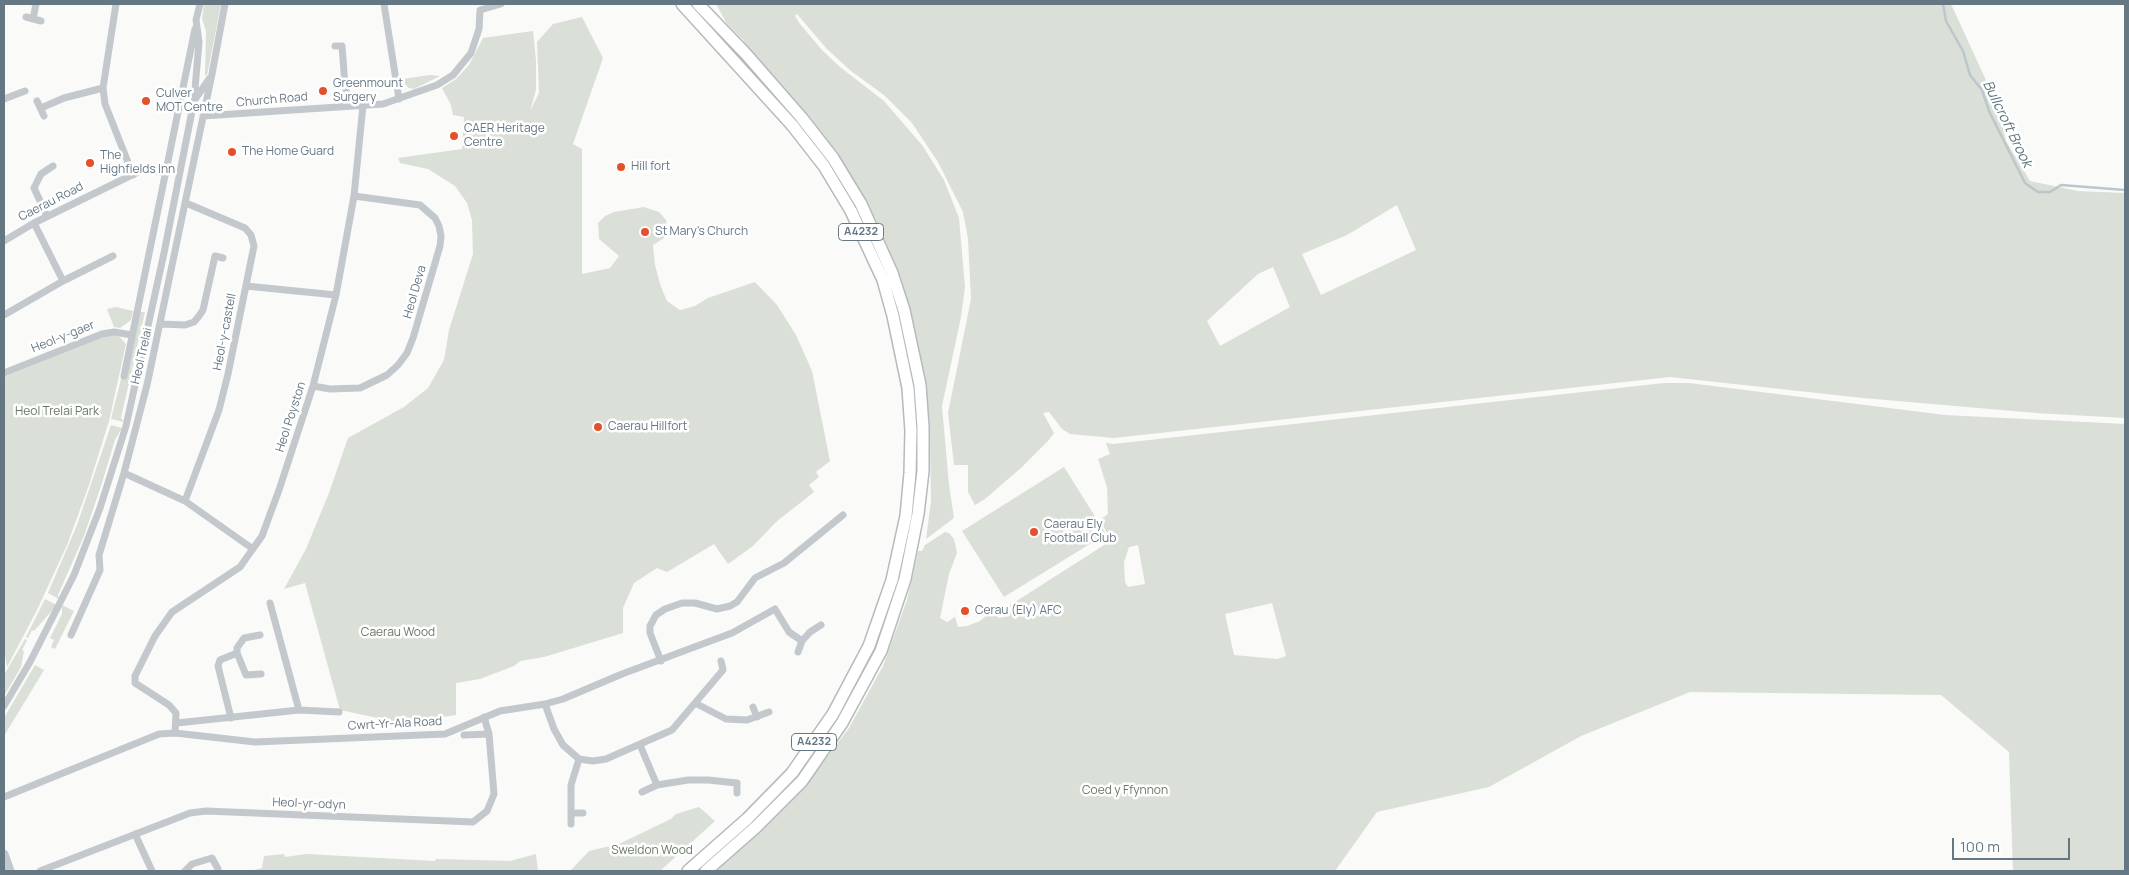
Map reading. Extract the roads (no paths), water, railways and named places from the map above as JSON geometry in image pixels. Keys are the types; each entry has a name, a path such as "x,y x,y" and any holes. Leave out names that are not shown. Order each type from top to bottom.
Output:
{"main road":[{"name":"A4232","path":"682,4 786,118 824,166 851,211 868,245 882,280 893,316 908,388 911,431 910,474 912,515 905,579 881,651 842,723 802,781 706,871"},
{"name":"A4232","path":"688,871 747,819 792,773 833,714 869,646 892,580 923,471 920,385 913,348 904,310 878,237 861,204 833,158 746,54 698,4"}],"street":[{"path":"36,4 29,18 42,21"},
{"path":"116,4 103,88 108,112 133,175"},
{"name":"Heol Trelai","path":"124,376 200,4"},
{"name":"Heol Trelai","path":"71,635 100,570 99,555 124,473 160,324 225,4"},
{"path":"384,4 399,99"},
{"name":"Church Road","path":"203,116 383,104 437,85 453,75 471,53 476,43 480,7 501,4"},
{"name":"Heol Trelai","path":"4,706 61,603 100,508 126,426 163,258 194,101 199,42 196,20"},
{"path":"335,46 342,46 349,105"},
{"name":"Heol Trelai","path":"194,101 212,74"},
{"path":"41,108 73,95 103,88"},
{"path":"4,99 25,91"},
{"path":"37,100 44,116"},
{"name":"Heol Poyston","path":"177,723 176,713 169,705 135,682 135,676 155,636 172,612 240,567 262,536 313,386 336,295 354,196 363,105"},
{"path":"47,216 34,188 41,174 53,166"},
{"name":"Caerau Road","path":"4,241 47,216 133,175 146,170 166,172"},
{"name":"Heol Deva","path":"313,386 330,389 360,388 387,375 398,365 407,353 413,338 440,246 439,226 435,218 420,206 354,196"},
{"name":"Heol-y-castell","path":"185,501 219,410 254,246 251,235 245,228 186,202"},
{"path":"34,223 63,281"},
{"path":"149,255 163,258"},
{"path":"4,315 63,281 113,256"},
{"path":"160,324 185,325 194,322 200,316 215,256 223,258"},
{"path":"246,286 336,295"},
{"name":"Heol-y-gaer","path":"4,374 108,332 132,336"},
{"path":"124,473 185,501 253,549"},
{"path":"661,661 650,633 650,626 656,614 665,608 682,603 695,603 717,609 738,602 755,578 784,563 843,515"},
{"path":"824,531 830,538"},
{"path":"270,603 277,616 299,710"},
{"name":"Cwrt-Yr-Ala Road","path":"4,797 158,734 175,733 255,742 445,734 500,711 546,704 661,661 732,633 775,608 789,632 802,641"},
{"path":"798,652 802,641 810,632 821,625"},
{"path":"260,635 244,638 240,642 237,653 246,675 261,674"},
{"path":"231,718 218,666 223,658 237,653"},
{"path":"546,704 554,729 563,745 579,759 593,761 606,759 672,730 723,670 721,661"},
{"path":"695,703 726,719 747,720 769,712"},
{"path":"753,707 756,717"},
{"name":"Cwrt-Yr-Ala Road","path":"177,723 299,710 339,712"},
{"name":"Heol-yr-odyn","path":"40,871 190,813 206,811 472,822 488,811 494,794 490,734 484,718"},
{"path":"175,733 177,723"},
{"path":"464,735 490,734"},
{"path":"640,744 657,785"},
{"path":"572,824 570,785 579,759"},
{"path":"642,792 657,785 688,780 738,783 737,793"},
{"path":"571,813 583,813"},
{"path":"136,834 152,871"},
{"path":"4,854 10,871"},
{"path":"185,871 192,864 212,858 218,869"}],"waterway":[{"name":"Bullcroft Brook","path":"1943,4 1946,21 1963,51 1970,75 1982,90 1989,111 2025,183 2038,192 2050,192 2061,185 2125,190"}],"place":[{"name":"Greenmount Surgery","path":"323,91"},
{"name":"Culver MOT Centre","path":"146,101"},
{"name":"CAER Heritage Centre","path":"454,136"},
{"name":"The Home Guard","path":"232,152"},
{"name":"The Highfields Inn","path":"90,163"},
{"name":"Hill fort","path":"621,167"},
{"name":"St Mary's Church","path":"645,232"},
{"name":"Caerau Hillfort","path":"598,427"},
{"name":"Caerau Ely Football Club","path":"1034,532"},
{"name":"Cerau (Ely) AFC","path":"965,611"}],"park label":[{"name":"Heol Trelai Park","path":"57,412"},
{"name":"Caerau Wood","path":"398,633"},
{"name":"Coed y Ffynnon","path":"1125,791"},
{"name":"Sweldon Wood","path":"652,851"}]}
